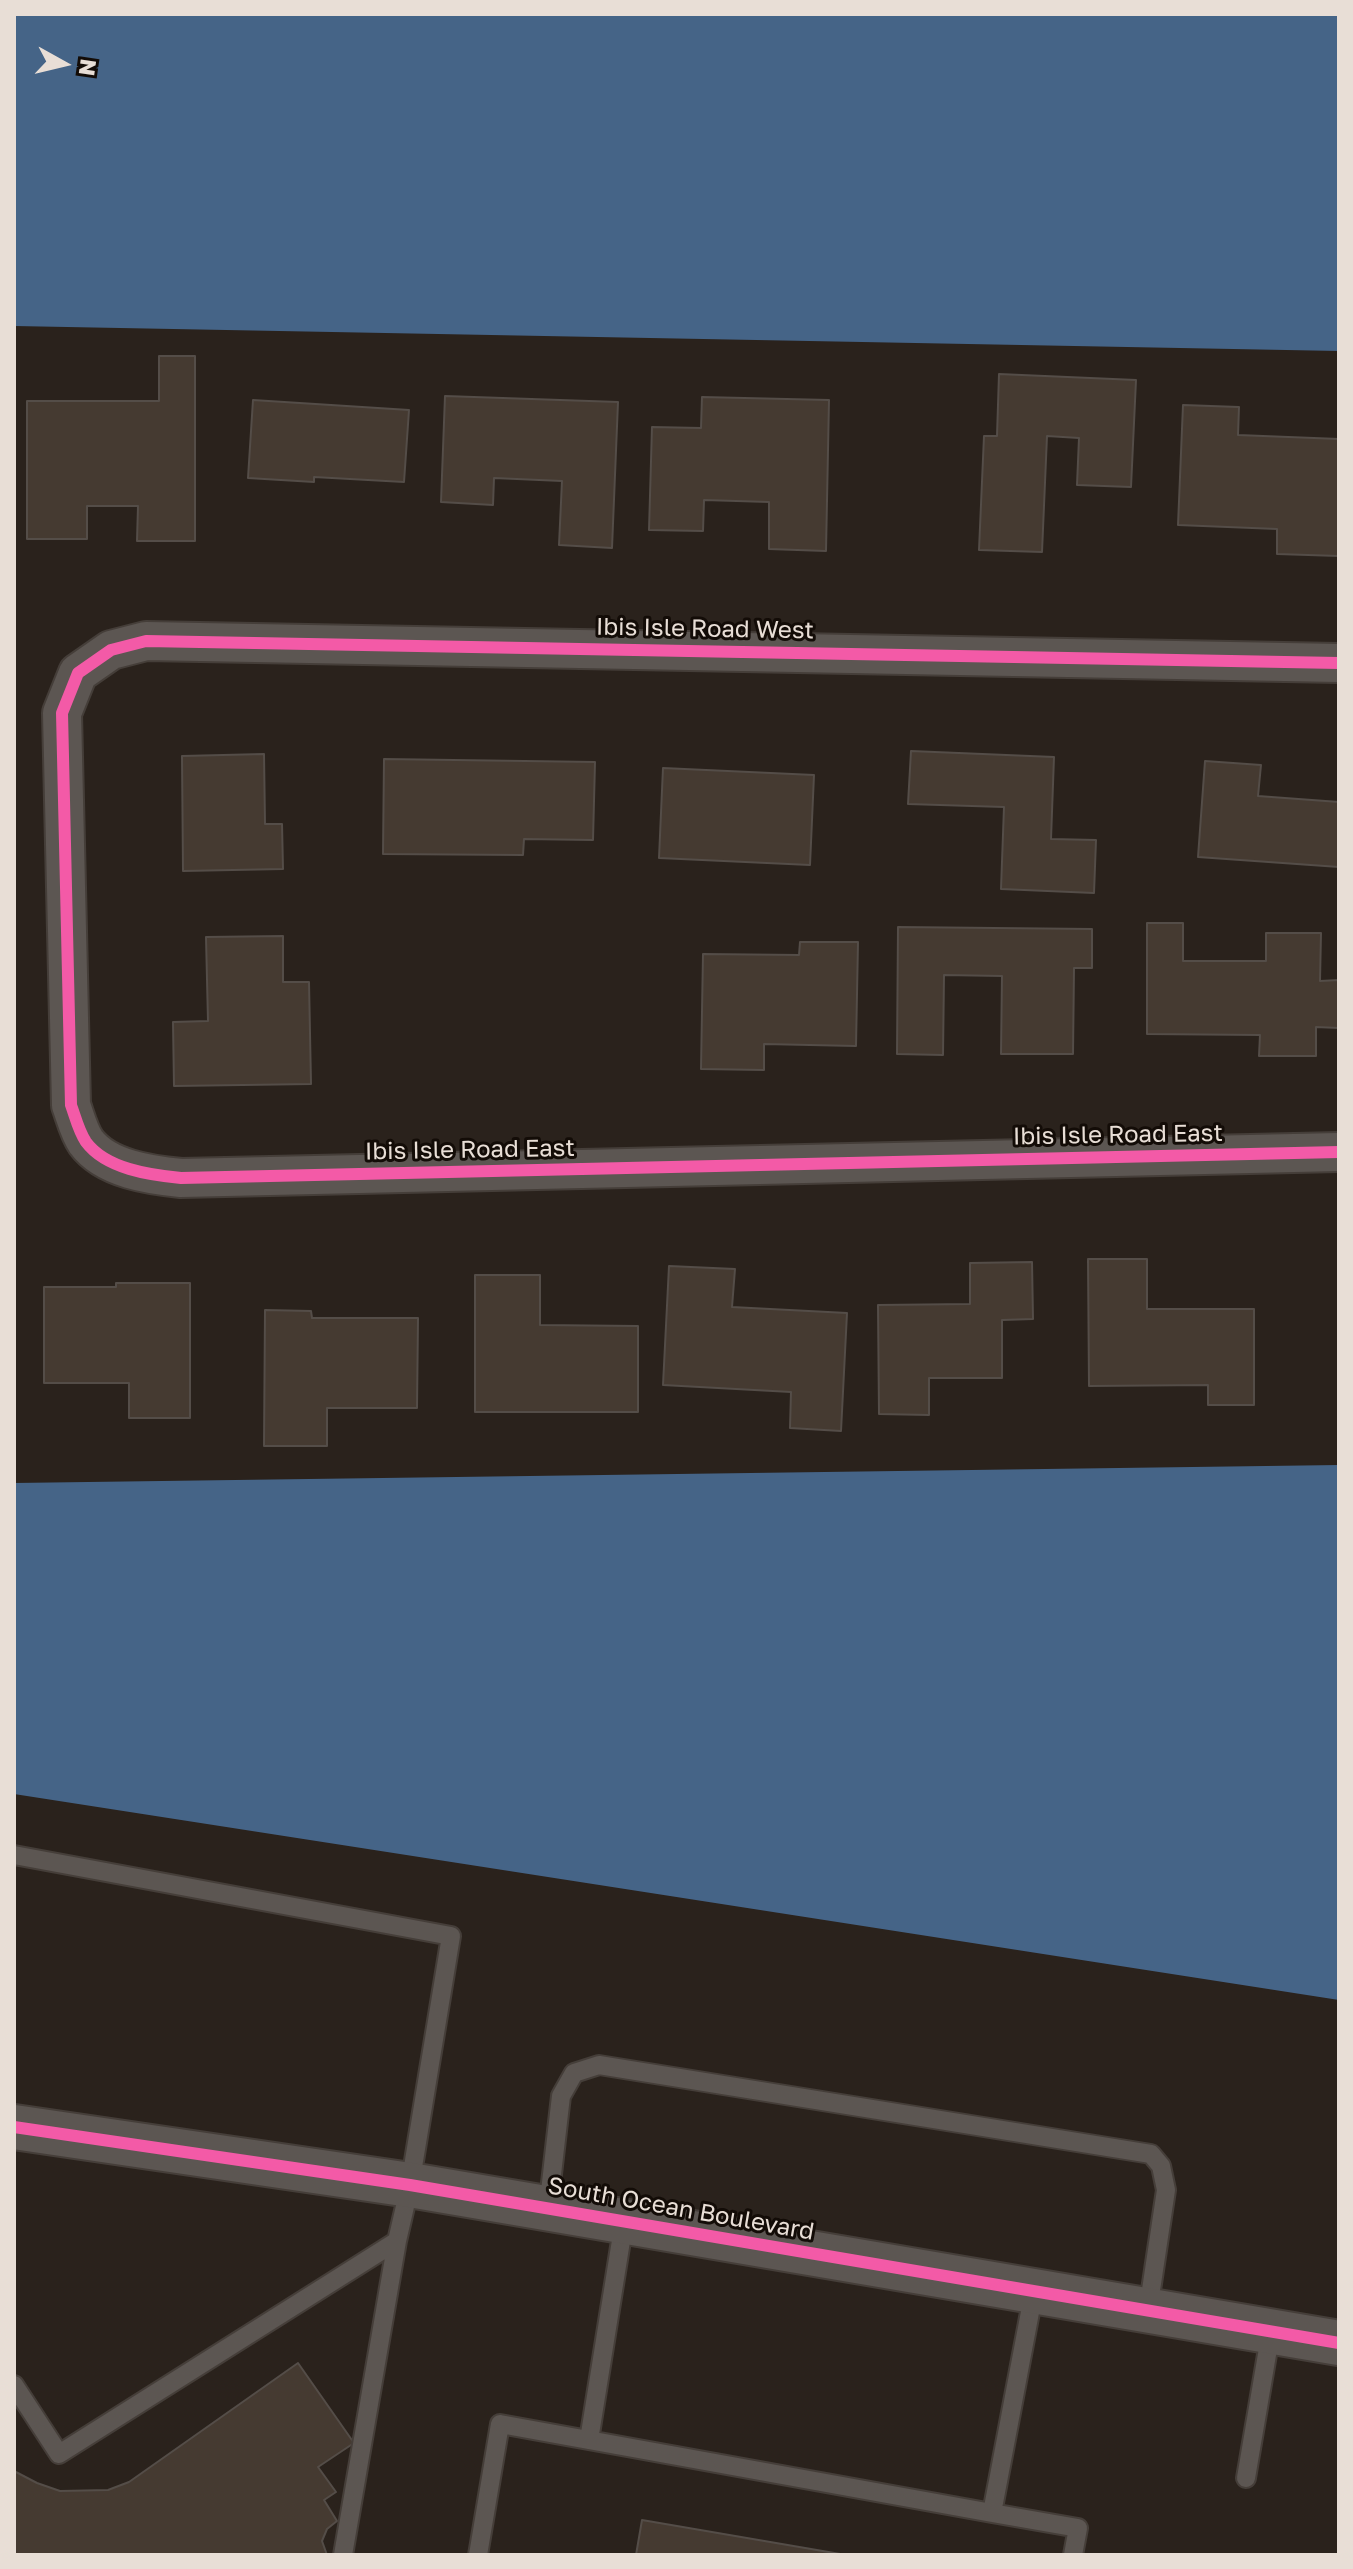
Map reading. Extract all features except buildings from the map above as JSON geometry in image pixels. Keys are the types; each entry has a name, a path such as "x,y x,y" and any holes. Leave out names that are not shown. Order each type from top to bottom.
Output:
{"main road":[{"name":"South Ocean Boulevard","path":"14,2127 410,2185 1339,2343"}],"street":[{"name":"Ibis Isle Road West","path":"78,673 111,650 146,641 1339,663"},
{"name":"Ibis Isle Road East","path":"78,673 62,713 71,1105 86,1142 109,1161 144,1174 181,1178 1339,1152"}],"lane":[{"path":"14,1855 451,1936 410,2185 397,2241 343,2555"},
{"path":"548,2209 561,2096 574,2073 599,2065 1151,2154 1161,2166 1166,2190 1148,2310"},
{"path":"589,2440 624,2222"},
{"path":"14,2385 59,2454 397,2241"},
{"path":"992,2513 1034,2291"},
{"path":"1246,2478 1271,2331"},
{"path":"478,2555 500,2424 1078,2528 1073,2555"}],"water":[{"path":"14,14 1339,14 1339,351 14,326"},
{"path":"1339,1465 1339,2000 14,1794 14,1483"}],"cycle path":[{"path":"1339,663 146,641 111,650 78,673 62,713 71,1105 86,1142 105,1159 129,1169 181,1178 1339,1152"},
{"path":"14,2127 410,2185 1339,2343"}]}
